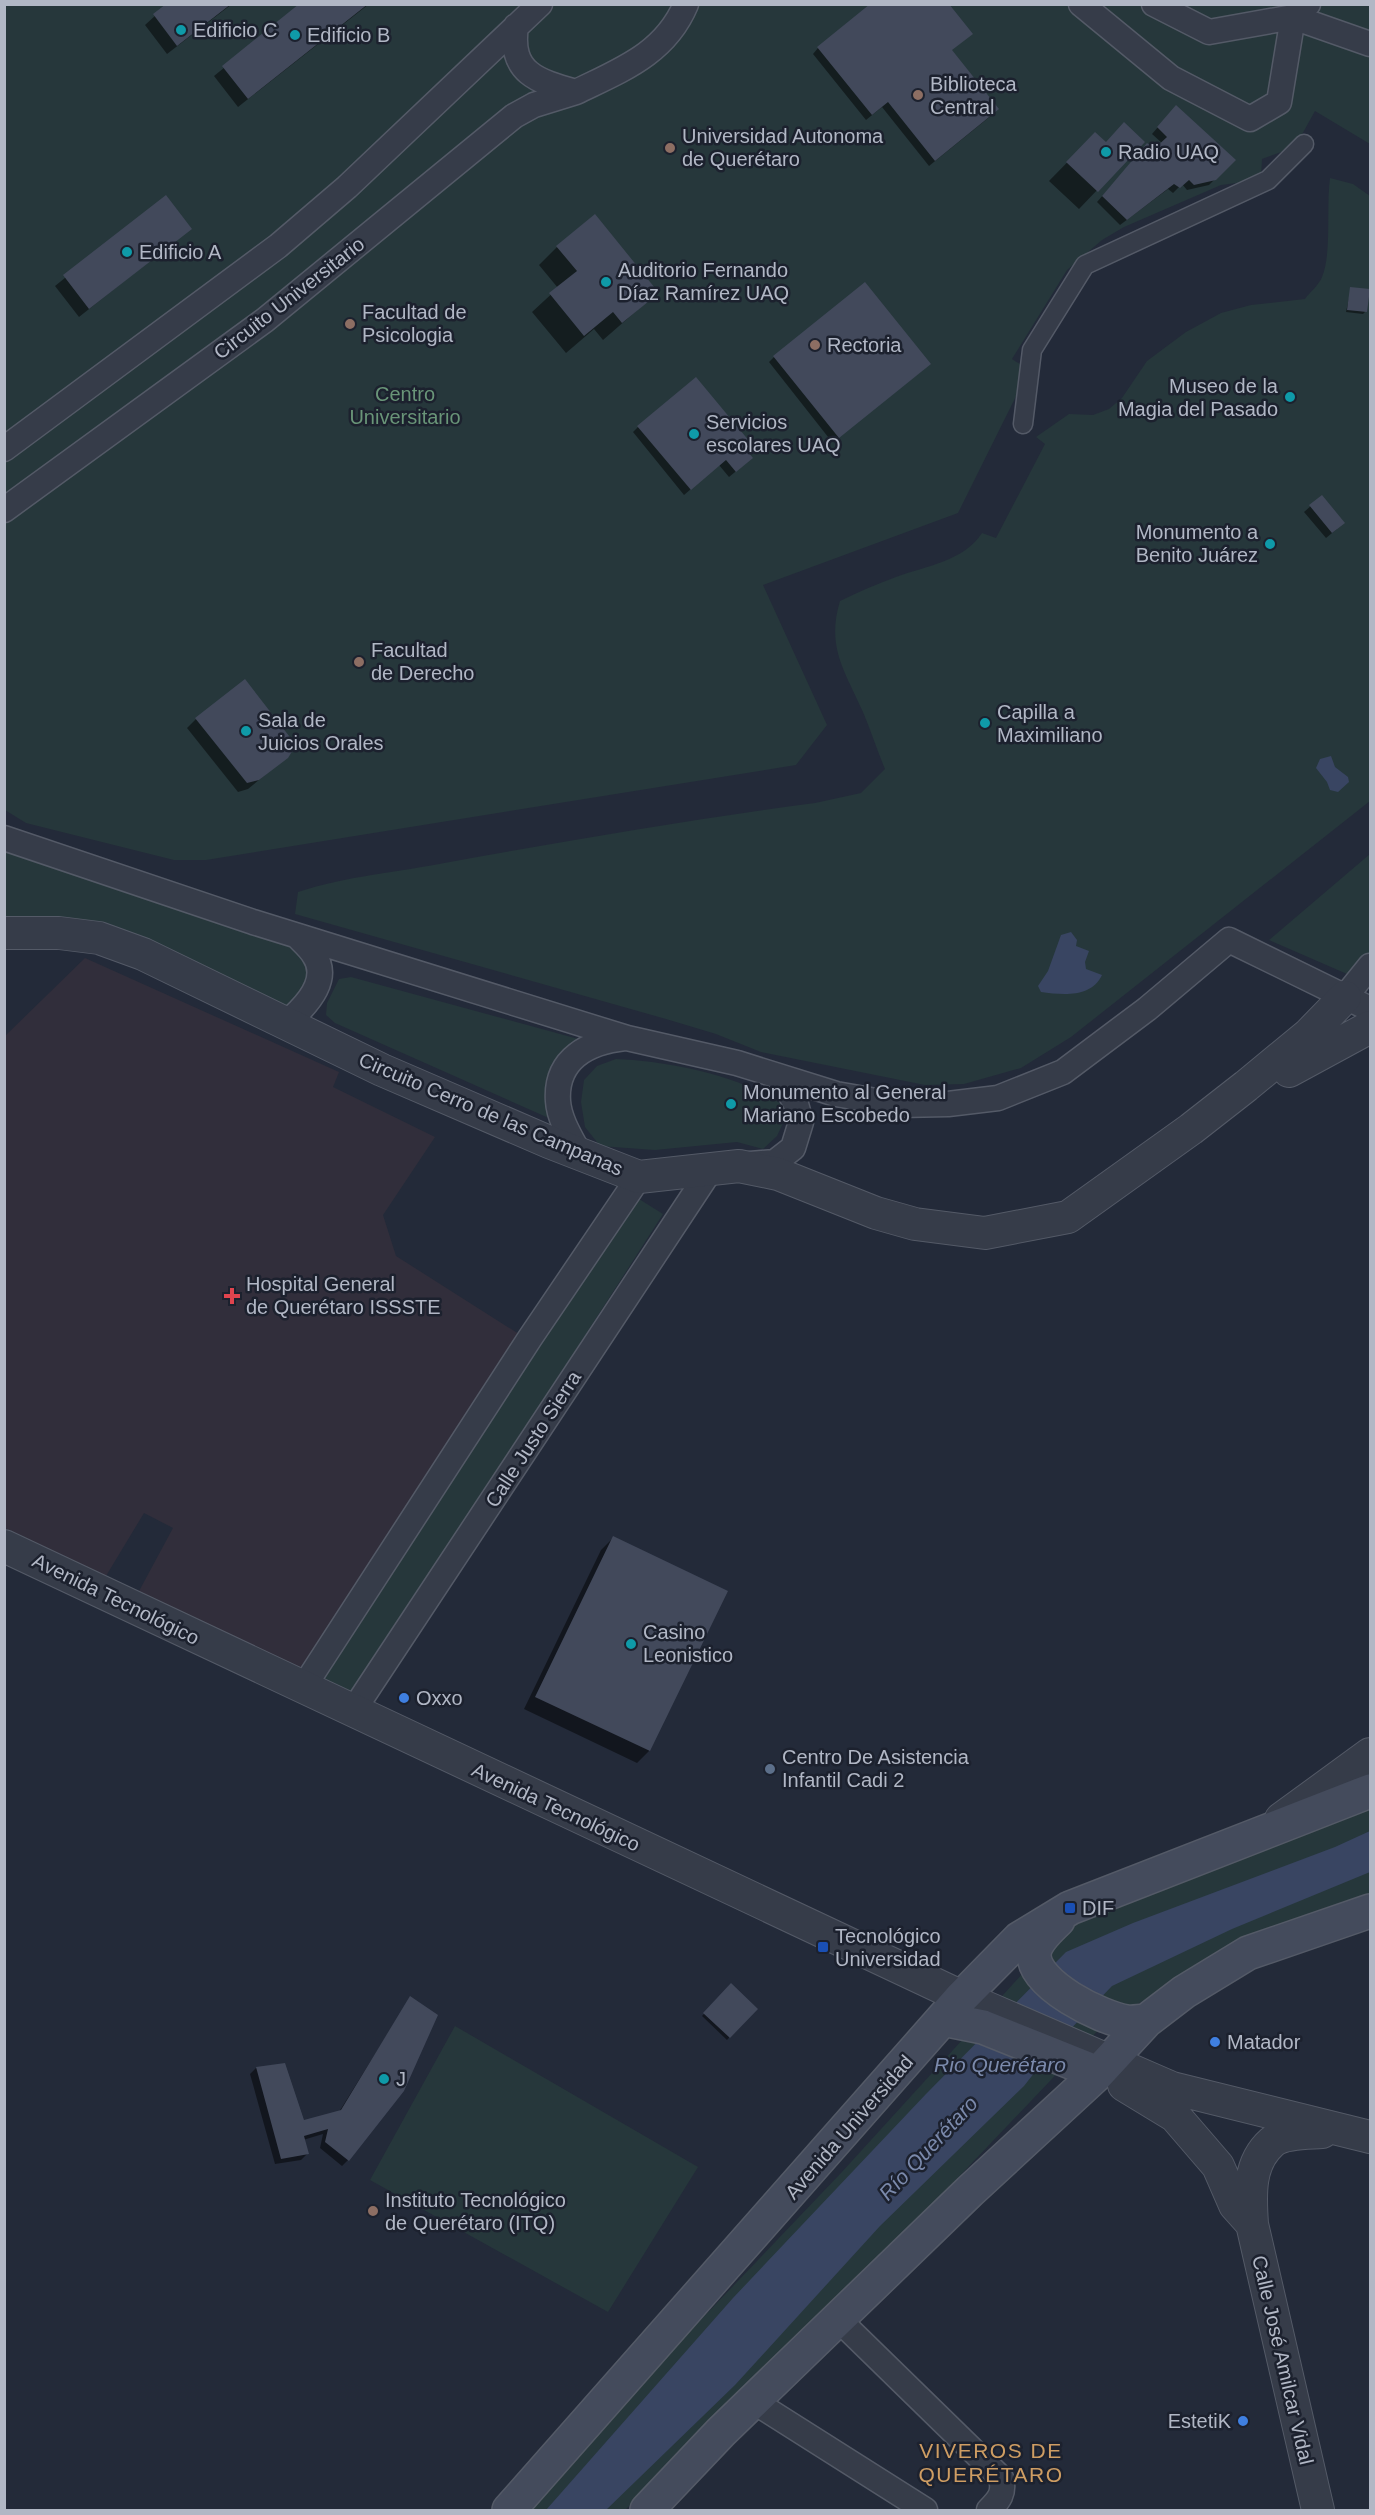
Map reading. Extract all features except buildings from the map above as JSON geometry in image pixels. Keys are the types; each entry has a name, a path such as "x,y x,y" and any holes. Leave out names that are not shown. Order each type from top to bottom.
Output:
{"main road":[{"name":"Avenida Universidad","path":"509,2511 952,2008 1019,1939 1070,1908 1371,1791"},
{"path":"1070,1908 1044,1934 1034,1953 1038,1970 1050,1985 1078,2003 1127,2022 1146,2021"},
{"path":"647,2511 753,2401 838,2319 1092,2062 1184,1992 1248,1953 1371,1911"},
{"path":"952,2008 989,2018 1092,2062"}],"street":[{"name":"Circuito Universitario","path":"4,510 265,320 514,116 534,105 576,92 628,67 657,47 677,25 686,4"},
{"path":"1081,4 1171,78 1250,119 1279,102 1300,11"},
{"path":"1154,4 1209,32 1300,11 1371,44"},
{"path":"4,449 278,246 347,187 537,6"},
{"path":"516,26 513,46 522,66 541,82 576,92"},
{"path":"1023,424 1032,350 1085,265 1268,180 1304,144"},
{"path":"4,838 298,937 627,1038 737,1063 836,1094 899,1105 948,1104 998,1098 1063,1072 1147,1009 1229,940 1358,1003 1371,966"},
{"name":"Circuito Cerro de las Campanas","path":"4,933 59,933 99,938 142,954 382,1070 639,1177 672,1175 726,1166 778,1174 876,1213 915,1224 985,1233 1068,1217 1191,1129 1310,1034 1358,1003"},
{"path":"285,1024 312,998 319,979 316,957 298,937"},
{"path":"1246,1086 1270,1081 1371,1027"},
{"path":"579,1153 566,1126 558,1101 561,1075 576,1053 600,1041 627,1038"},
{"path":"726,1166 775,1162 793,1148 801,1122 796,1104 781,1078"},
{"name":"Calle Justo Sierra","path":"352,1711 726,1166"},
{"path":"303,1688 530,1338 639,1177"},
{"name":"Avenida Tecnológico","path":"4,1546 352,1711 952,2008"},
{"path":"1256,1837 1371,1754"},
{"path":"1092,2062 1172,2088 1336,2131 1371,2137"},
{"name":"Calle José Amilcar Vidal","path":"1092,2062 1174,2116 1218,2166 1235,2205 1247,2218 1305,2511"},
{"name":"Calle José Amilcar Vidal","path":"1172,2088 1199,2113 1228,2162 1247,2218 1318,2511"},
{"path":"1247,2218 1254,2168 1273,2140 1294,2134 1336,2131"},
{"path":"838,2319 1001,2478 1004,2488 999,2501 989,2511"},
{"path":"753,2401 925,2511"}],"shaded area":[{"name":"Hospital General de Querétaro ISSSTE","path":"85,958 339,1072 333,1087 435,1137 383,1215 396,1256 522,1336 304,1674 138,1593 173,1528 144,1513 106,1576 5,1528 4,1037"}],"green space":[{"name":"Centro Universitario","path":"4,5 1370,5 1370,144 1315,111 1295,147 1262,159 1261,177 1252,181 1221,185 1124,227 1102,240 1067,270 1012,359 1029,370 958,513 763,585 827,725 796,765 206,860 174,860 26,823 5,810"},
{"path":"1330,178 1353,184 1370,196 1370,801 1071,1037 1021,1068 964,1084 925,1085 761,1052 716,1034 666,1019 295,914 298,892 335,882 632,830 815,803 861,793 885,769 844,671 836,646 836,617 840,601 882,582 955,556 965,550 982,533 996,538 1045,444 1036,437 1069,414 1093,415 1109,409 1122,398 1147,361 1186,332 1221,313 1251,305 1305,299 1321,280 1325,267"},
{"path":"5,838 213,909 316,957 297,1013 143,954 5,933"},
{"path":"1370,854 1370,984 1269,940"},
{"path":"351,977 582,1040 558,1067 548,1084 547,1106 551,1119 335,1023 326,1015 327,1003 339,979"},
{"path":"616,1059 680,1066 745,1085 781,1104 785,1119 777,1136 763,1149 737,1142 655,1150 600,1146 585,1127 581,1102 584,1080 597,1066"},
{"path":"631,1194 663,1214 349,1703 317,1682"},
{"name":"Rio Querétaro","path":"1370,1804 1370,1900 1254,1939 1107,2021 913,2225 704,2436 625,2510 527,2510 651,2372 841,2173 1065,1927"},
{"path":"455,2026 698,2167 608,2312 370,2180"}],"water":[{"path":"1331,756 1335,767 1348,777 1349,782 1338,792 1330,790 1316,768 1320,759"},
{"path":"1071,932 1077,940 1076,946 1089,951 1085,962 1086,969 1102,975 1091,988 1084,991 1067,994 1041,992 1038,986 1048,971 1061,935"},
{"name":"Rio Querétaro","path":"1370,1831 1370,1872 1232,1929 1112,1986 1060,2040 1024,2086 880,2226 735,2385 606,2510 546,2510 733,2298 926,2094 1066,1952 1133,1923 1335,1847"}],"place":[{"name":"Edificio C","path":"181,30"},
{"name":"Edificio B","path":"295,35"},
{"name":"Biblioteca Central","path":"918,95"},
{"name":"Universidad Autonoma de Querétaro","path":"670,148"},
{"name":"Radio UAQ","path":"1106,152"},
{"name":"Edificio A","path":"127,252"},
{"name":"Auditorio Fernando Díaz Ramírez UAQ","path":"606,282"},
{"name":"Facultad de Psicologia","path":"350,324"},
{"name":"Rectoria","path":"815,345"},
{"name":"Museo de la Magia del Pasado","path":"1290,397"},
{"name":"Servicios escolares UAQ","path":"694,434"},
{"name":"Monumento a Benito Juárez","path":"1270,544"},
{"name":"Facultad de Derecho","path":"359,662"},
{"name":"Capilla a Maximiliano","path":"985,723"},
{"name":"Sala de Juicios Orales","path":"246,731"},
{"name":"Monumento al General Mariano Escobedo","path":"731,1104"},
{"name":"Hospital General de Querétaro ISSSTE","path":"232,1296"},
{"name":"Casino Leonistico","path":"631,1644"},
{"name":"Oxxo","path":"404,1698"},
{"name":"Centro De Asistencia Infantil Cadi 2","path":"770,1769"},
{"name":"DIF","path":"1070,1908"},
{"name":"Tecnológico Universidad","path":"823,1947"},
{"name":"Matador","path":"1215,2042"},
{"name":"J","path":"384,2079"},
{"name":"Instituto Tecnológico de Querétaro (ITQ)","path":"373,2211"},
{"name":"EstetiK","path":"1243,2421"}],"district":[{"name":"VIVEROS DE QUERÉTARO","path":"991,2462"}],"water label":[{"name":"Río Querétaro","path":"928,2148"}]}
